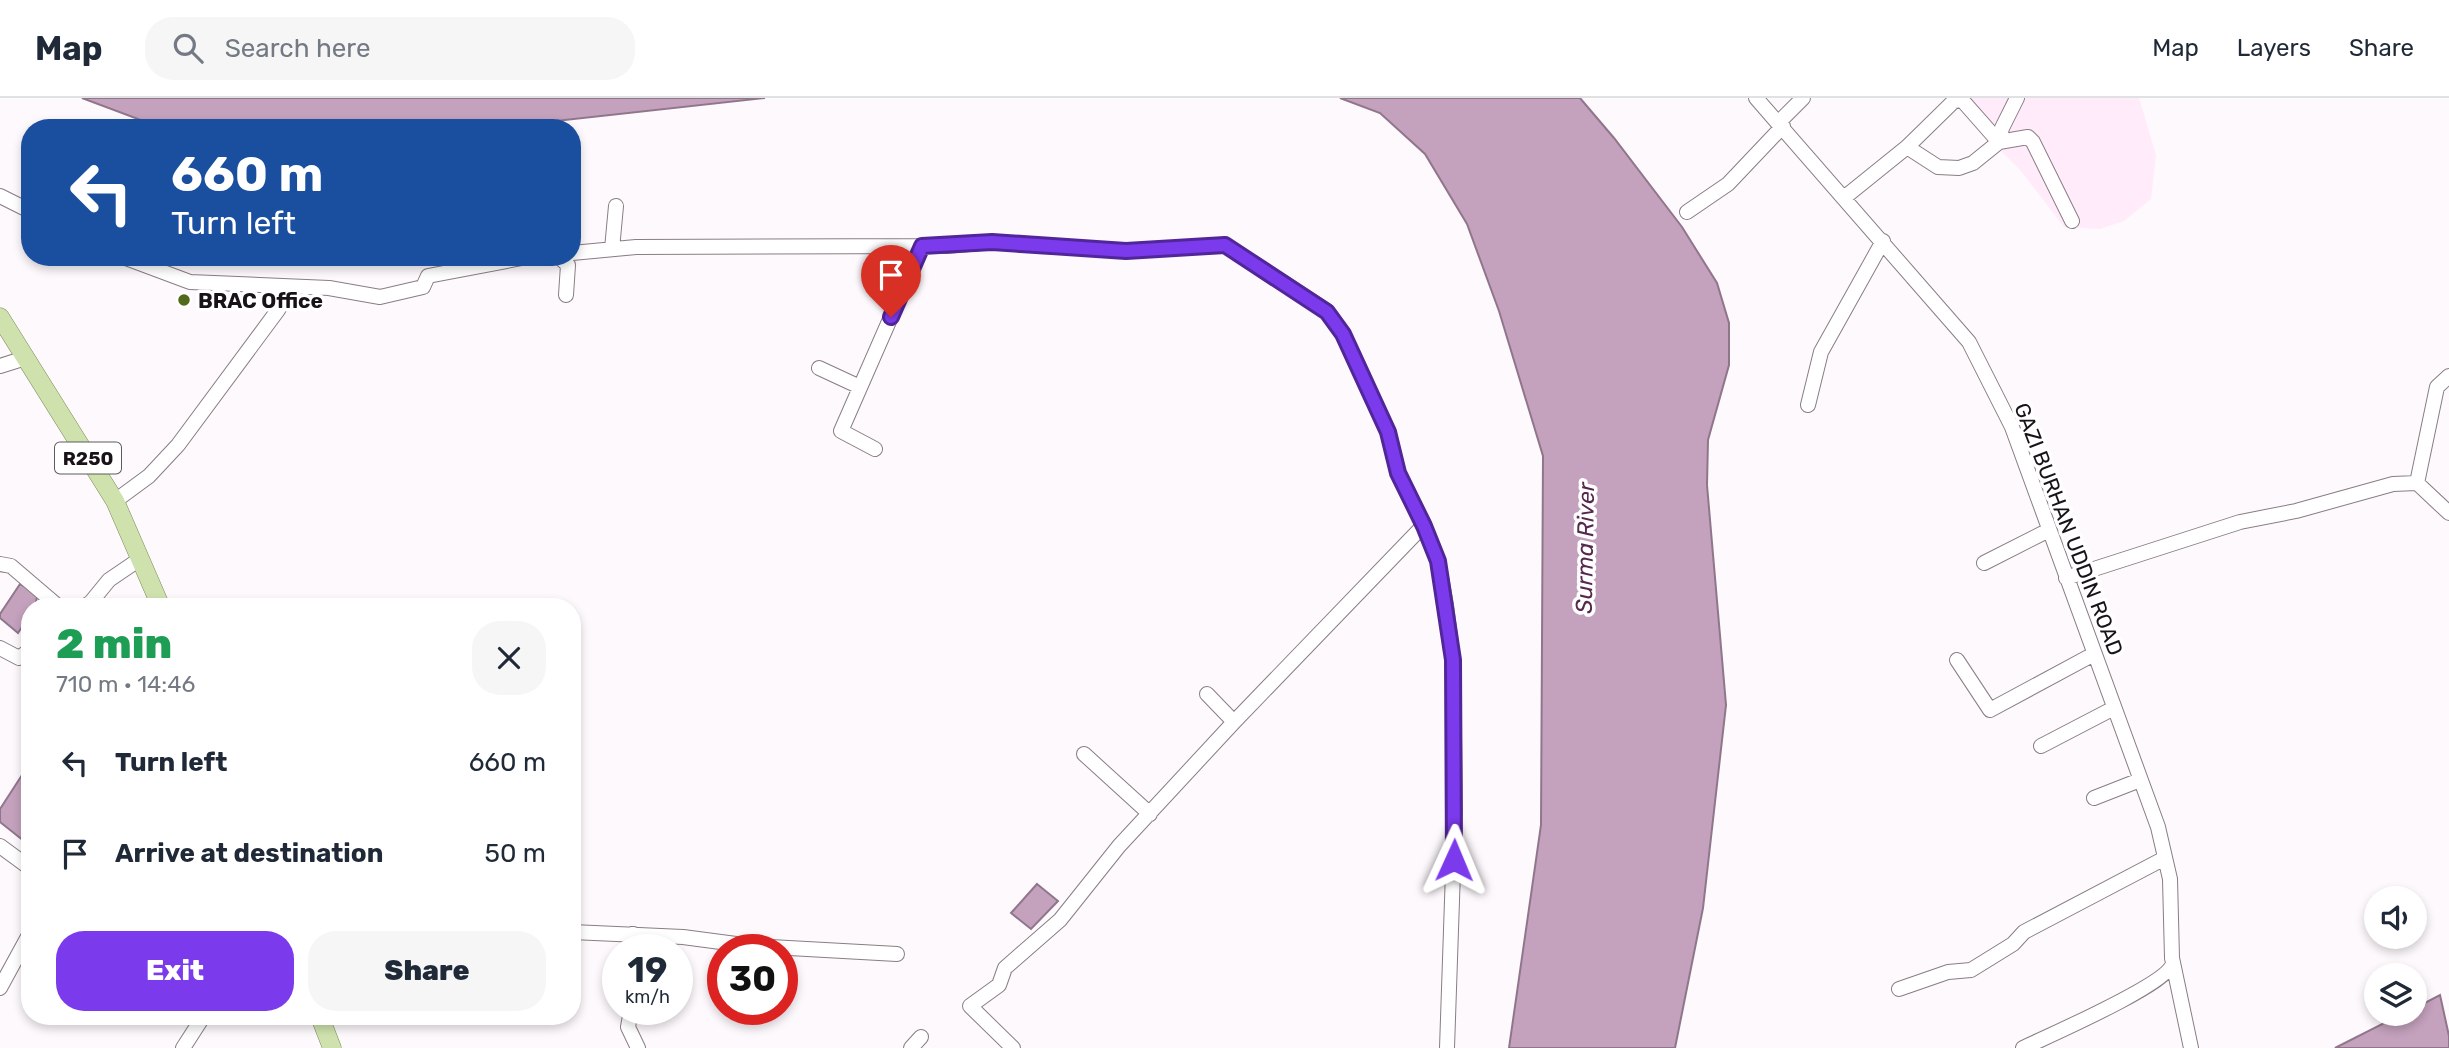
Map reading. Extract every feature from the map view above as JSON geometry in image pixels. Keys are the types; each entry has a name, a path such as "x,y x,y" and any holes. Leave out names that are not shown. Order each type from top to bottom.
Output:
{"main road":[{"name":"R250","path":"0,317 115,501 157,598"},
{"name":"R250","path":"0,331 108,505 149,598"},
{"path":"316,1025 325,1048"},
{"path":"323,1025 332,1048"}],"street":[{"name":"GAZI BURHAN UDDIN ROAD","path":"1756,98 1969,342 2012,427 2158,827 2170,879 2173,963 2191,1048"},
{"path":"1687,212 1728,184 1803,98"},
{"path":"1998,142 2017,98"},
{"path":"1845,197 1907,147 1954,101 1962,100 1998,142"},
{"path":"1907,147 1938,167 1959,168 1973,163 1998,142 2028,138 2033,142 2072,221"},
{"path":"0,196 21,206"},
{"path":"612,249 616,206"},
{"path":"581,252 636,247 922,246 992,242 1126,251 1225,245 1327,312 1343,334 1388,432 1398,473 1438,561 1453,660 1455,812 1447,1048"},
{"path":"1808,405 1821,352 1883,242"},
{"path":"875,449 841,431 922,246"},
{"path":"147,266 190,282 353,290 380,297 423,287 428,276 480,266"},
{"path":"566,295 568,266"},
{"path":"115,501 149,476 178,445 278,310 291,287"},
{"path":"0,366 19,360"},
{"path":"819,368 860,387"},
{"path":"2417,483 2437,387 2449,376"},
{"path":"2066,578 2240,522 2296,511 2393,484 2417,483 2449,513"},
{"path":"1013,1048 970,1006 999,985 1005,968 1060,920 1119,846 1234,722 1424,526"},
{"path":"1984,563 2049,530"},
{"path":"95,598 109,580 134,563"},
{"path":"0,564 10,566 48,598"},
{"path":"0,648 19,658 21,657"},
{"path":"1957,660 1990,710 2094,654"},
{"path":"1207,694 1234,722"},
{"path":"2041,746 2114,708"},
{"path":"1084,754 1150,814"},
{"path":"2094,798 2140,780"},
{"path":"0,846 21,861"},
{"path":"1899,989 1948,972 1971,970 2013,944 2024,932 2165,858"},
{"path":"581,932 633,934"},
{"path":"693,938 751,946 897,954"},
{"path":"0,988 21,950"},
{"path":"2024,1048 2129,997 2171,970 2173,963"},
{"path":"183,1048 198,1025"},
{"path":"628,1025 638,1048"}],"shaded area":[{"path":"1964,98 2139,98 2156,155 2151,199 2124,221 2100,229 2064,227 2021,171 1977,127"}],"water":[{"path":"82,98 765,98 574,119 138,119"},
{"name":"Surma River","path":"1340,98 1580,98 1682,227 1717,283 1729,323 1729,365 1708,440 1707,485 1726,705 1703,908 1675,1048 1509,1048 1541,825 1543,456 1499,311 1467,224 1425,154 1380,113"},
{"path":"20,584 38,593 37,598 21,598 21,628 18,633 0,618"},
{"path":"21,777 21,839 0,822 0,809"},
{"path":"1037,884 1058,901 1031,929 1011,913"},
{"path":"2440,995 2449,1048 2335,1048 2378,1026 2427,1026 2427,1002"}],"place":[{"name":"BRAC Office","path":"184,300"}],"route":[{"path":"891,317 922,246 992,242 1126,251 1225,245 1327,312 1343,334 1388,432 1398,473 1438,561 1447,605 1453,660 1454,860"}]}
